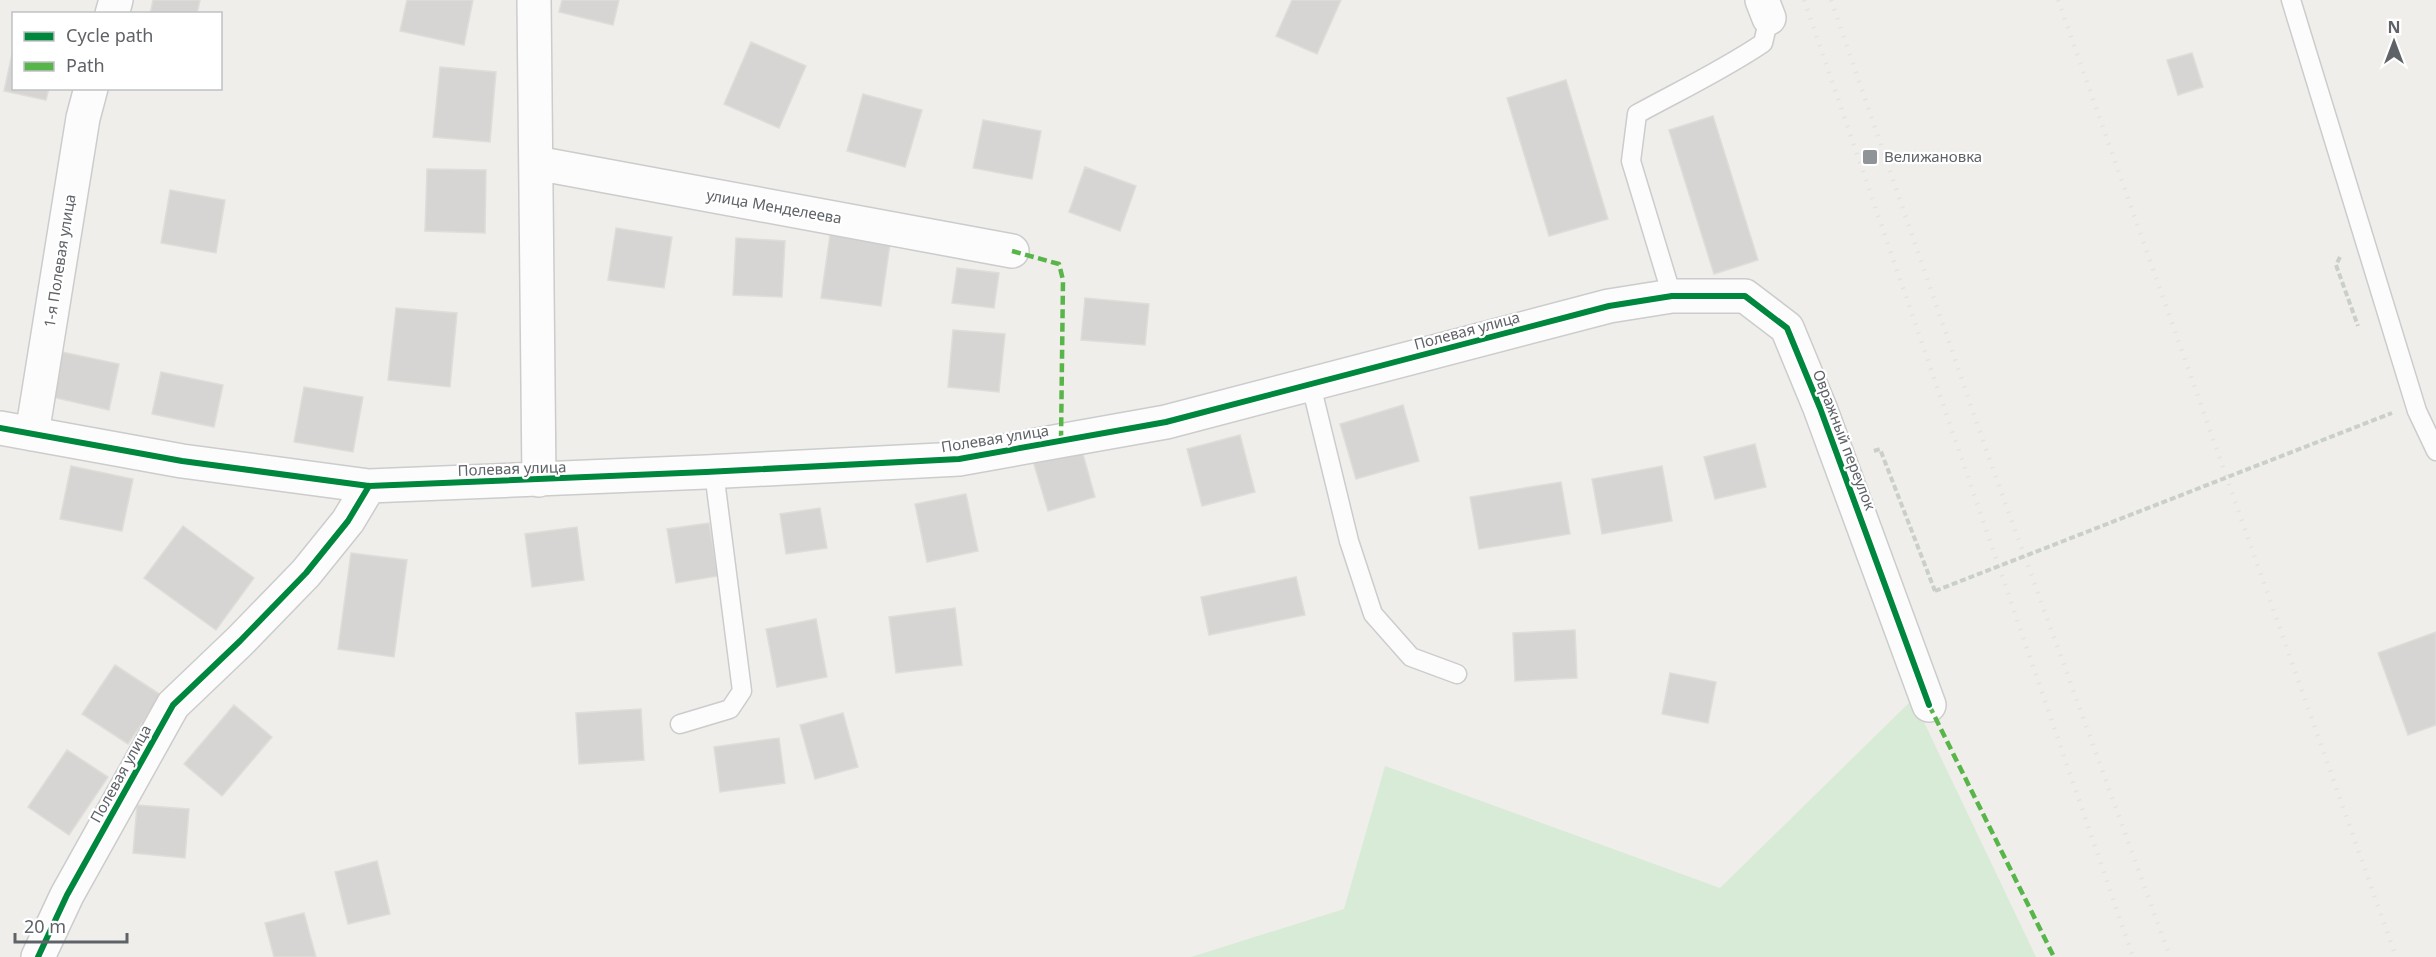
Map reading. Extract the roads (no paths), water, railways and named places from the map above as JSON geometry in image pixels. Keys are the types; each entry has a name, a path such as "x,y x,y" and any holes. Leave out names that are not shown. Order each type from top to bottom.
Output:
{"street":[{"path":"534,0 539,480"},
{"name":"1-я Полевая улица","path":"32,434 83,118 90,90"},
{"name":"улица Менделеева","path":"536,163 1012,251"},
{"name":"Овражный переулок","path":"1609,306 1672,296 1745,296 1787,328 1820,408 1929,705"},
{"name":"Полевая улица","path":"0,428 182,460 369,486 959,459 1166,422 1609,306"},
{"name":"Полевая улица","path":"38,957 67,895 173,705 306,573 348,521 369,486"}],"lane":[{"path":"2291,0 2417,411 2436,451"},
{"path":"1672,296 1631,161 1637,114 1732,64 1763,43 1766,9"},
{"path":"1311,385 1349,541 1373,614 1411,657 1457,674"},
{"path":"680,724 730,709 742,691 714,472"}],"railway":[{"path":"1804,0 2133,957"},
{"path":"1831,0 1990,461 2170,957"},
{"path":"2058,0 2396,957"}],"place":[{"name":"Велижановка","path":"1870,157"}]}
